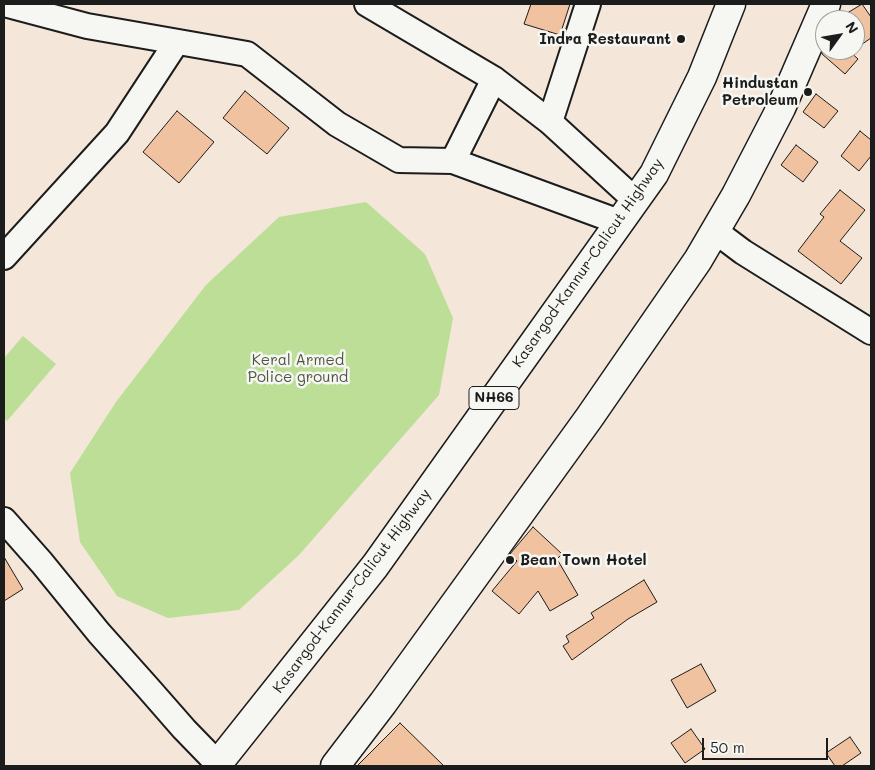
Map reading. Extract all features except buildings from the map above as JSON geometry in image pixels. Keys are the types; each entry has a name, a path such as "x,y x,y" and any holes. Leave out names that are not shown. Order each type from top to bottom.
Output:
{"highway":[{"name":"Kasargod-Kannur-Calicut Highway","path":"217,765 375,566 654,174 702,77 730,4"},
{"path":"335,766 383,703 589,418 698,260 782,108 826,4"}],"street":[{"path":"4,4 88,26 247,54 337,124 398,160 453,161 619,222"},
{"path":"367,4 494,79 550,122 635,200"},
{"path":"550,122 588,4"},
{"path":"4,257 116,133 176,42"},
{"path":"453,161 494,79"},
{"path":"715,231 743,252 871,332"},
{"path":"4,520 99,632 217,765"}],"green space":[{"name":"Keral Armed Police ground","path":"366,202 425,254 453,318 439,395 299,555 239,610 168,618 117,596 80,542 70,473 116,402 206,285 279,217"},
{"path":"23,336 56,364 7,421 4,418 4,358"}],"place":[{"name":"Indra Restaurant","path":"681,39"},
{"name":"Hindustan Petroleum","path":"808,92"},
{"name":"Bean Town Hotel","path":"510,560"}]}
